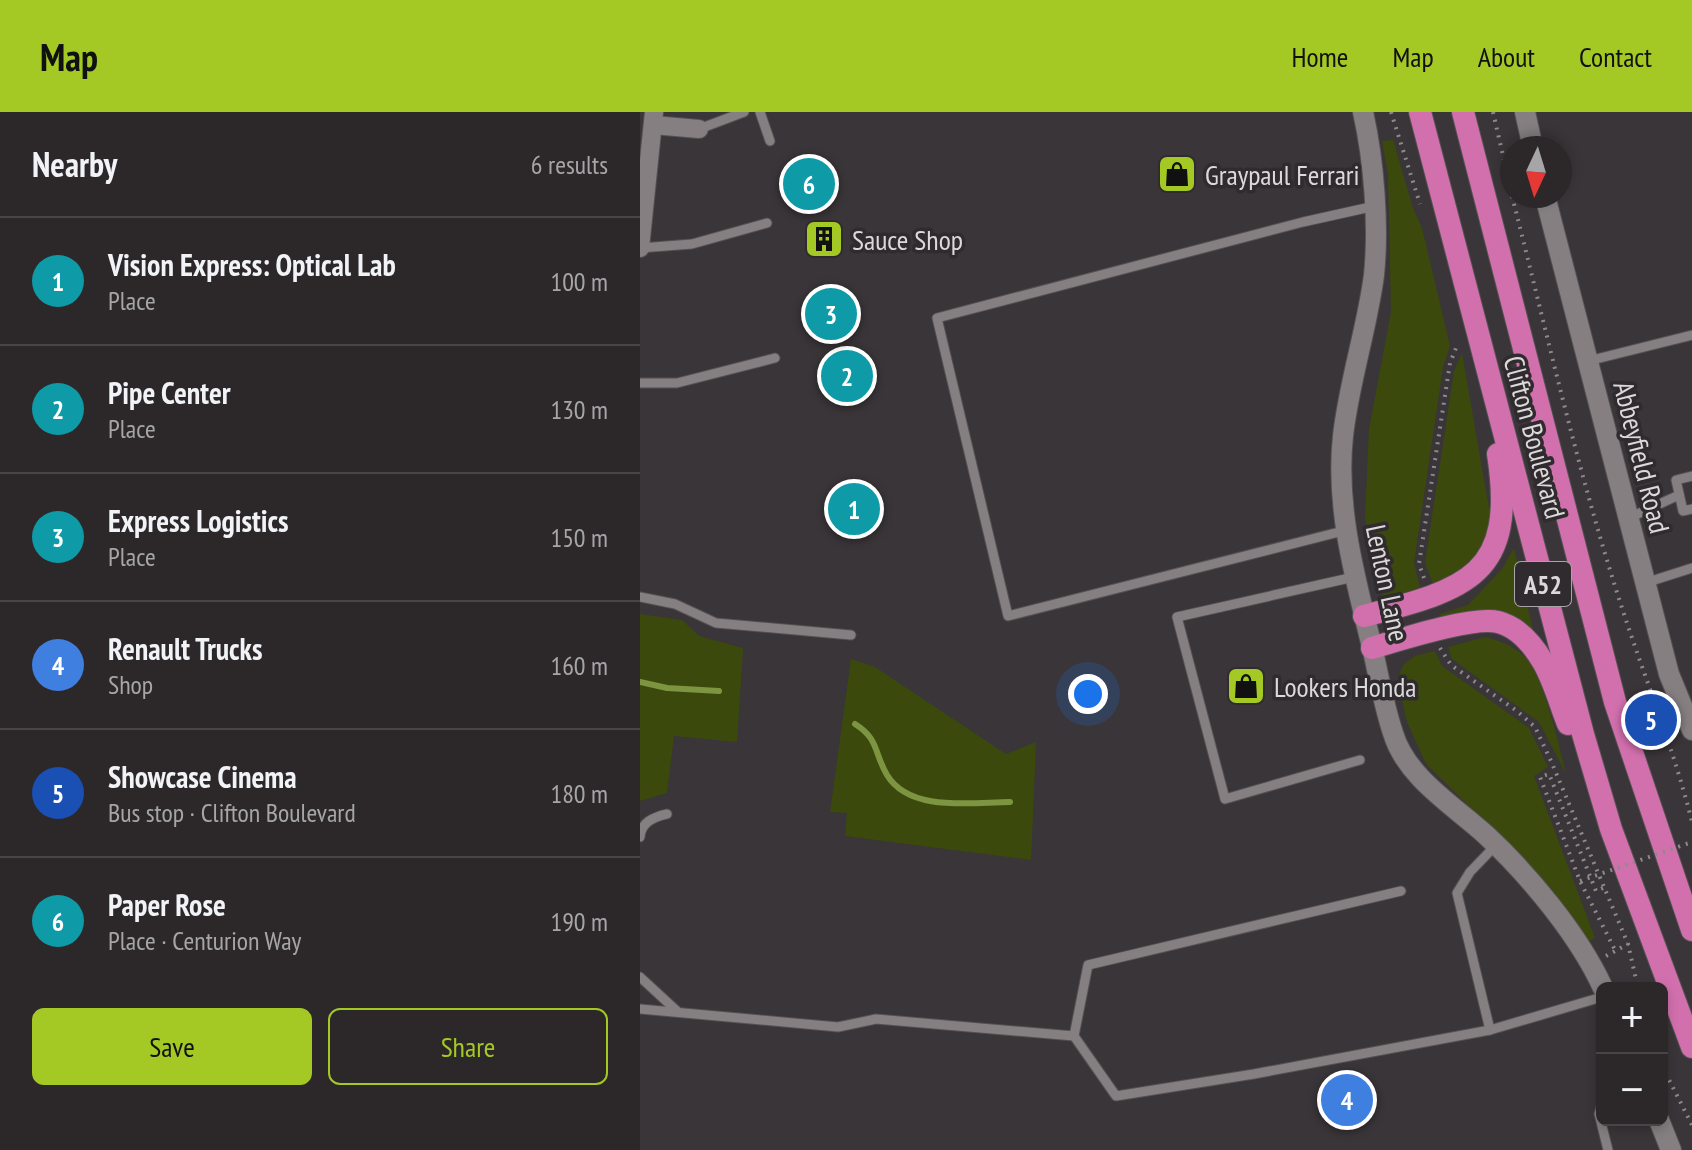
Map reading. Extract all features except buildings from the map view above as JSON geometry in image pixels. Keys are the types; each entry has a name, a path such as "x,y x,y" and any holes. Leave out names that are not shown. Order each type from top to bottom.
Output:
{"highway":[{"name":"Clifton Boulevard","path":"1420,112 1611,829 1692,1047"},
{"name":"Clifton Boulevard","path":"1463,112 1615,702 1692,930"},
{"path":"1364,616 1429,599 1473,576 1488,561 1500,528 1503,505 1480,344"},
{"path":"1372,648 1419,634 1479,622 1497,622 1516,630 1544,664 1611,829"}],"street":[{"name":"Lenton Lane","path":"1363,112 1375,206 1374,274 1343,436 1342,485 1354,577 1393,736 1410,764 1437,794 1525,874 1592,965 1600,982"},
{"path":"1525,112 1530,136"},
{"path":"640,248 654,119 699,129"},
{"name":"Abbeyfield Road","path":"1548,208 1669,674 1687,704 1692,730"},
{"path":"1661,1126 1671,1150"}],"lane":[{"path":"699,129 744,112"},
{"path":"760,112 770,141"},
{"path":"1347,530 1008,616 937,318 1375,206"},
{"path":"640,248 692,244 767,223"},
{"path":"1588,361 1692,335"},
{"path":"640,383 677,383 775,358"},
{"path":"1692,476 1676,480 1683,511 1692,509"},
{"path":"1629,518 1679,495"},
{"path":"1645,583 1692,568"},
{"path":"1354,577 1177,617 1225,799 1360,760"},
{"path":"640,597 675,604 716,623 851,635"},
{"path":"640,837 641,830 652,818 667,814"},
{"path":"1490,1030 1457,893 1470,872 1496,845"},
{"path":"1401,891 1088,965 1074,1036 1116,1096 1269,1072 1490,1030 1596,999"},
{"path":"640,977 678,1012"},
{"path":"640,1009 838,1027 876,1019 1074,1036"},
{"path":"1602,1126 1608,1150"}],"path":[{"path":"1391,112 1422,207"},
{"path":"1493,112 1500,143"},
{"path":"1515,208 1621,608 1685,791 1692,822"},
{"path":"1429,599 1419,564 1450,363 1458,343 1455,330"},
{"path":"1440,648 1451,665 1535,727 1628,944 1637,982"},
{"path":"1603,888 1596,891 1549,774 1540,777 1580,881 1615,950 1628,944"},
{"path":"1685,791 1692,791"},
{"path":"1580,881 1692,842"},
{"path":"1668,1078 1692,1125"}],"green space":[{"path":"1393,140 1422,228 1450,346 1443,367 1414,563 1422,595 1387,599 1380,592 1365,517 1369,429 1391,312 1388,174 1382,141"},
{"path":"1462,353 1490,514 1482,553 1469,568 1435,590 1425,563 1454,371"},
{"path":"1514,548 1533,630 1517,620 1442,622 1440,614 1468,605 1502,569"},
{"path":"640,614 682,620 699,636 743,648 737,742 674,736 667,793 640,801"},
{"path":"1485,637 1515,649 1531,665 1550,711 1566,774 1539,722 1452,659 1448,647"},
{"path":"1435,651 1442,666 1529,728 1548,767 1534,776 1595,938 1584,944 1542,878 1426,764 1407,722 1397,679 1404,664 1415,656"},
{"path":"851,659 875,667 1006,754 1036,742 1031,860 845,836 847,813 830,812"}],"waterway":[{"path":"640,682 667,688 719,691"},
{"path":"855,724 872,741 887,775 897,787 911,795 943,803 1010,802"}],"place":[{"name":"Graypaul Ferrari","path":"1177,174"},
{"name":"Paper Rose","path":"809,184"},
{"name":"Sauce Shop","path":"824,239"},
{"name":"Express Logistics","path":"831,314"},
{"name":"Pipe Center","path":"847,376"},
{"name":"Vision Express: Optical Lab","path":"854,509"},
{"name":"Lookers Honda","path":"1246,686"},
{"name":"Showcase Cinema","path":"1651,720"},
{"name":"Renault Trucks","path":"1347,1100"}]}
